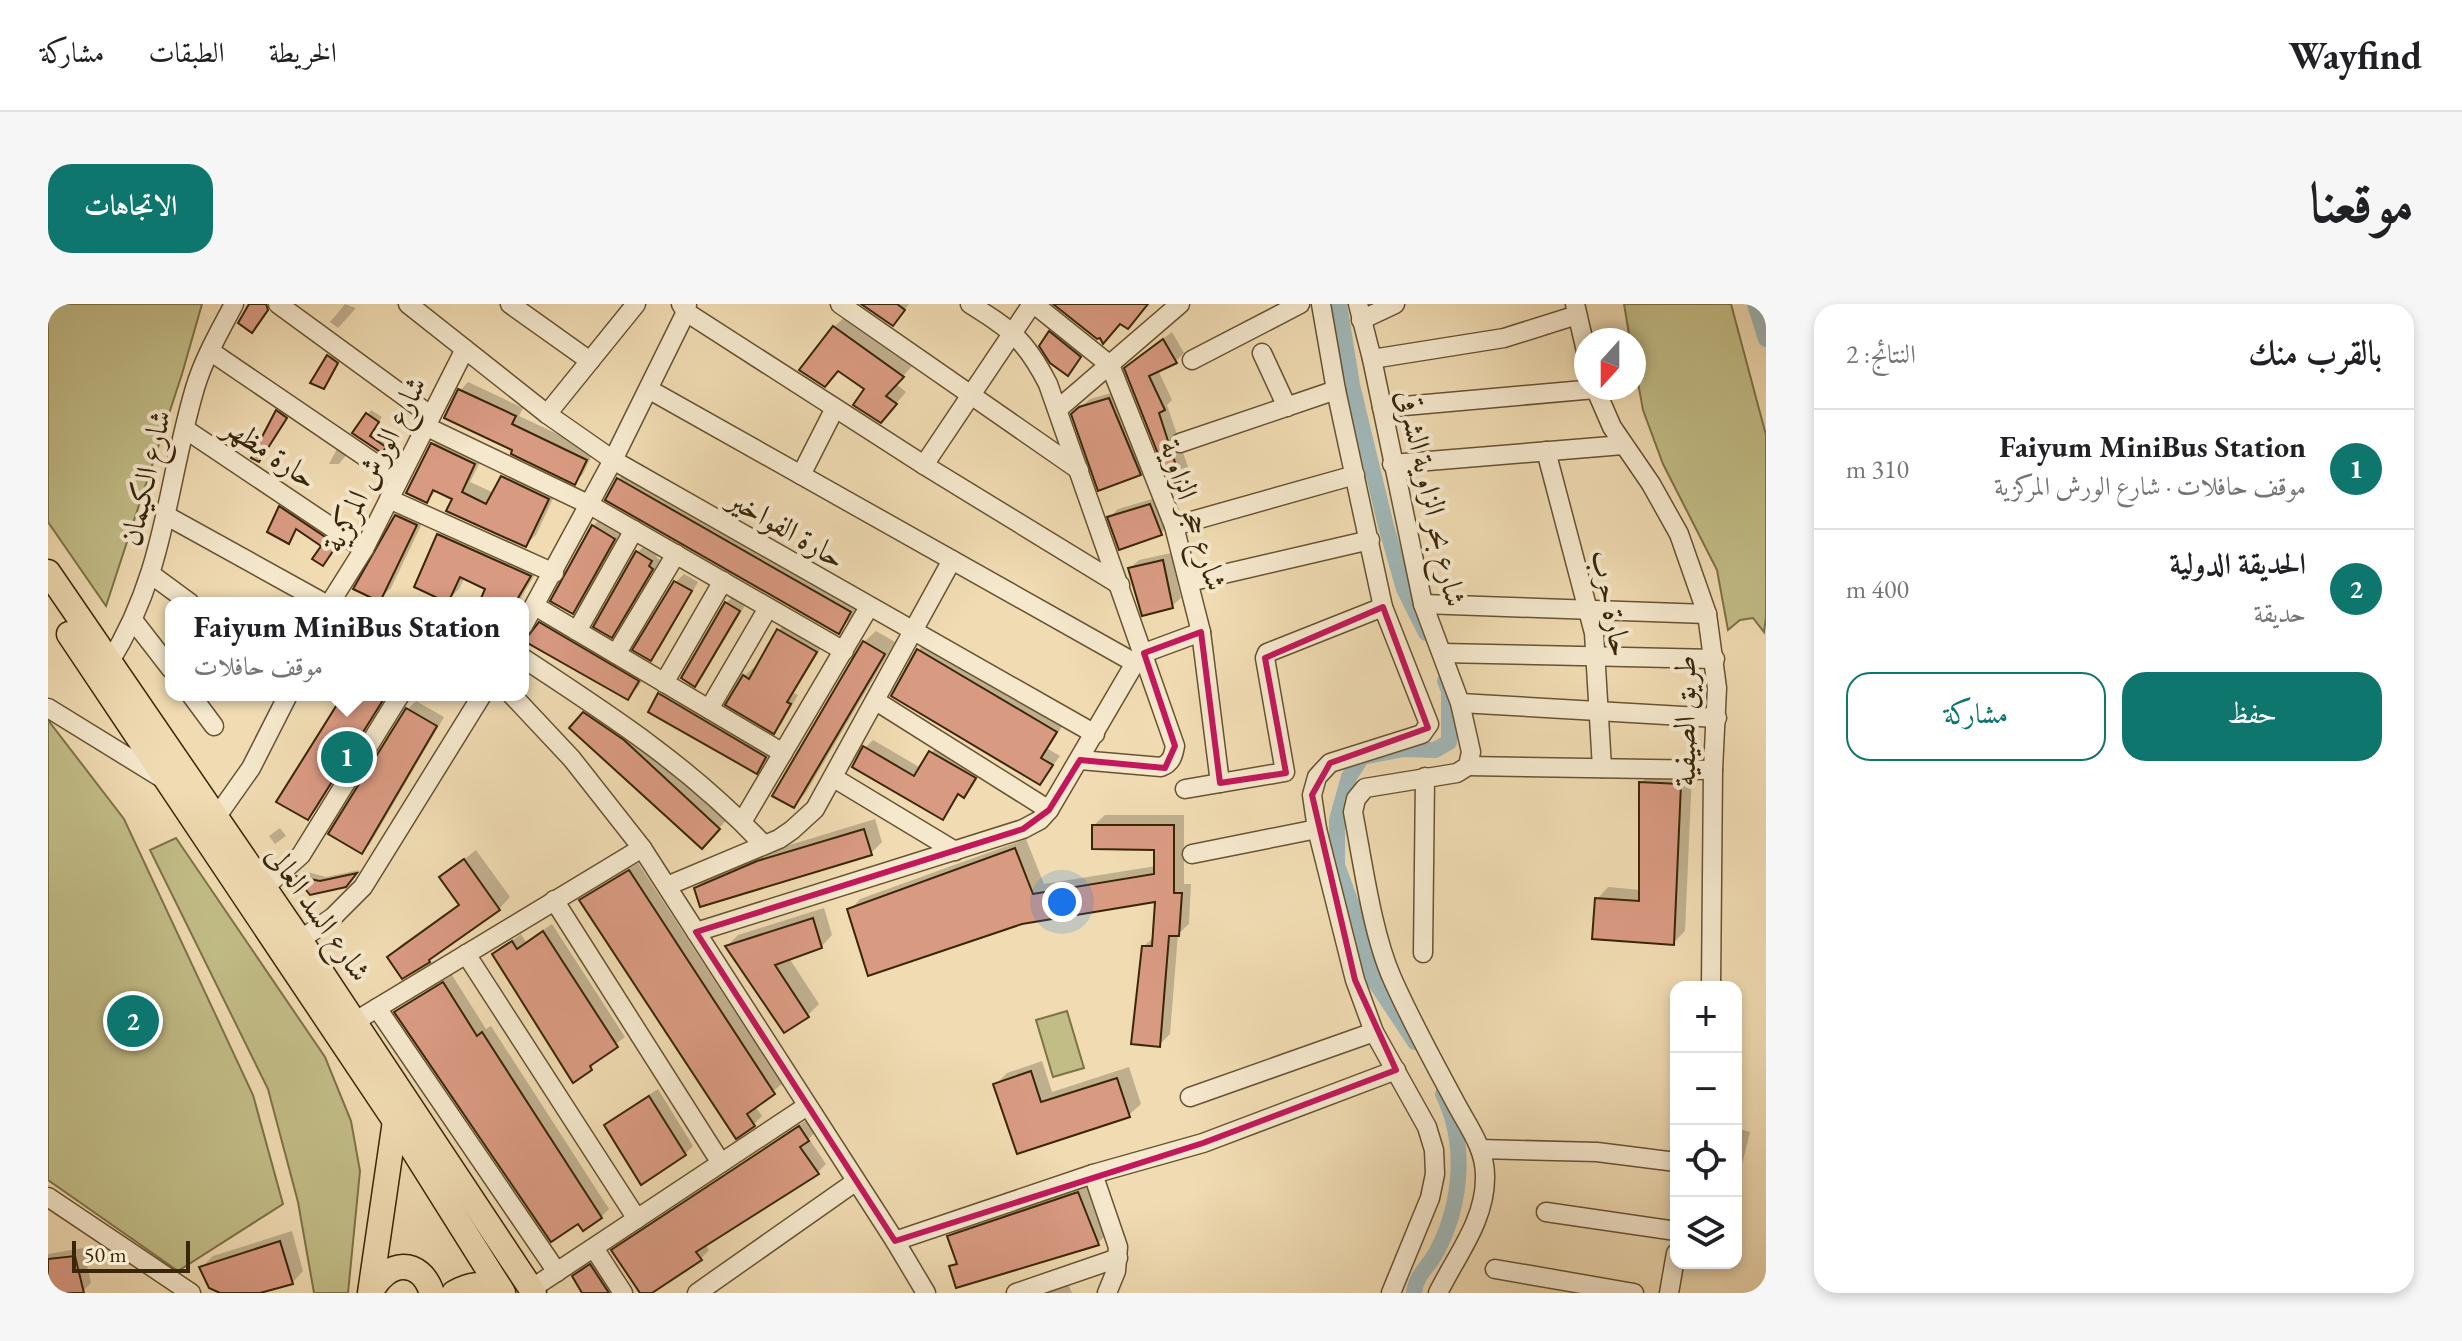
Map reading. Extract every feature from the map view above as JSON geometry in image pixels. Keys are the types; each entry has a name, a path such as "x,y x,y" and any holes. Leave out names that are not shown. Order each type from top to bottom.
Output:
{"main road":[{"name":"شارع السد العالى","path":"48,572 300,940 316,984"},
{"name":"شارع السد العالى","path":"48,602 167,781 316,984 533,1291"},
{"name":"شارع السد العالى","path":"345,1028 395,1121 502,1290"},
{"path":"370,1293 395,1121"},
{"path":"370,1293 384,1272 401,1267 417,1271 424,1277 432,1293"},
{"path":"454,1293 469,1285 485,1284 502,1290"}],"street":[{"name":"شارع الكيمان","path":"109,663 133,620 152,575 195,389 234,304"},
{"path":"278,304 427,421 590,505 844,651"},
{"name":"حارة الفواخير","path":"408,304 547,414 613,460 1095,734"},
{"path":"510,304 590,361"},
{"path":"840,304 1079,470"},
{"path":"970,304 1013,331 1039,365 1058,409 1120,585 1139,658 1175,746 1173,757 1161,767 1080,760"},
{"path":"924,465 1033,304"},
{"name":"شارع حجر الزاوية","path":"1033,304 1110,365 1174,526 1201,632 1220,783"},
{"path":"1192,360 1300,304"},
{"path":"1321,304 1336,390 1383,607 1428,719 1428,728 1422,734 1339,760 1322,769 1312,795 1317,829 1355,980 1374,1032 1427,1127 1436,1162 1430,1198 1391,1293"},
{"path":"1360,312 1395,304"},
{"path":"529,616 650,390 685,307 924,465 1120,585"},
{"path":"1058,409 1110,365 1169,307"},
{"path":"547,414 590,361 626,308"},
{"path":"1372,359 1504,338 1576,310"},
{"name":"شارع بحر الزاوية الشرقى","path":"1360,312 1423,604 1460,703 1471,752 1468,766"},
{"name":"شارع الورش المركزية","path":"331,597 364,549 465,349"},
{"path":"210,351 398,479"},
{"path":"1262,353 1287,407"},
{"path":"650,390 952,560 1139,658"},
{"path":"1180,443 1336,390"},
{"path":"1382,408 1574,390"},
{"name":"طريق الصيفية","path":"1601,400 1623,445 1651,484 1679,534 1707,614 1715,659 1717,718 1713,770 1711,981"},
{"path":"801,475 835,408"},
{"name":"حارة مظهر","path":"185,429 364,549"},
{"path":"1392,464 1623,445"},
{"name":"حارة حرب","path":"1546,451 1590,610 1597,657 1602,768"},
{"path":"1174,526 1355,475"},
{"path":"389,499 554,573"},
{"path":"167,516 316,597"},
{"path":"577,631 634,530"},
{"path":"1189,582 1370,540"},
{"path":"616,654 676,554"},
{"path":"667,886 779,839 805,820 834,778 952,560"},
{"path":"152,575 182,597"},
{"path":"664,683 723,581"},
{"path":"1423,604 1707,614"},
{"path":"535,606 783,753"},
{"path":"742,822 869,607"},
{"path":"1185,789 1285,772 1264,662 1267,653 1383,607"},
{"path":"709,709 768,608"},
{"path":"133,620 165,661"},
{"path":"696,932 1023,829 1040,820 1080,760 1139,658 1201,632"},
{"path":"1442,653 1715,659"},
{"path":"529,662 671,758 764,845"},
{"path":"195,701 214,726"},
{"path":"215,819 251,768 285,701"},
{"path":"264,888 301,855 396,701"},
{"path":"300,940 333,917 363,887 478,701"},
{"path":"518,701 572,759 642,848 895,1241 919,1290"},
{"path":"876,701 1049,810"},
{"path":"1460,703 1717,718"},
{"path":"48,708 167,781"},
{"path":"1438,1293 1462,1252 1483,1199 1485,1174 1480,1149 1391,975 1381,945 1353,812 1356,799 1365,788 1457,773 1468,766 1713,770"},
{"path":"1423,953 1425,777"},
{"path":"834,778 955,851"},
{"path":"1192,854 1317,829"},
{"path":"345,1028 642,848"},
{"path":"554,900 721,1163"},
{"path":"466,954 637,1219"},
{"path":"377,1008 557,1272"},
{"path":"1190,1097 1374,1032"},
{"path":"895,1241 1093,1174 1203,1143 1396,1070"},
{"path":"533,1291 807,1106"},
{"path":"1480,1149 1597,1152 1670,1161"},
{"path":"1093,1174 1118,1247 1118,1258 1107,1293"},
{"path":"697,1293 855,1182"},
{"path":"48,1197 191,1293"},
{"path":"1546,1212 1670,1230"},
{"path":"594,1248 623,1293"},
{"path":"1016,1293 1118,1258"},
{"path":"1495,1269 1634,1293"},
{"path":"1669,1293 1673,1269"}],"highlighted area":[{"path":"1383,607 1428,728 1330,763 1312,795 1355,980 1396,1070 1203,1143 895,1241 696,932 1023,829 1049,810 1080,760 1165,768 1175,746 1144,653 1201,632 1220,783 1286,773 1265,658"}],"shaded area":[{"path":"48,304 202,304 106,606 48,522"},
{"path":"1624,304 1731,304 1766,435 1764,632 1753,618 1740,620 1728,630 1717,570 1663,464 1643,410 1641,400 1646,400 1646,328 1628,328"},
{"path":"48,720 124,819 253,1095 283,1204 178,1271 48,1180"},
{"path":"176,838 325,1057 351,1121 360,1171 348,1293 314,1293 298,1202 268,1089 150,850"},
{"path":"1067,1011 1084,1068 1053,1077 1036,1020"}],"building":[{"path":"249,304 266,304 268,310 252,333 238,323"},
{"path":"861,304 897,304 905,310 893,326"},
{"path":"1053,304 1148,304 1128,329 1120,324 1103,344 1100,338 1097,339"},
{"path":"833,326 904,377 886,396 897,404 881,423 853,405 864,389 838,371 825,387 799,370"},
{"path":"1049,331 1081,357 1068,376 1050,363 1039,346"},
{"path":"1163,339 1177,363 1149,376 1165,410 1159,413 1181,481 1170,484 1124,368"},
{"path":"327,355 338,363 324,389 310,383"},
{"path":"458,389 516,416 512,424 587,460 575,485 511,454 512,450 444,418"},
{"path":"1109,398 1141,475 1098,491 1071,414 1079,407"},
{"path":"276,410 287,418 259,462 251,458"},
{"path":"366,413 379,422 370,436 386,447 382,453 352,433"},
{"path":"431,443 475,464 462,492 486,504 501,476 549,499 526,547 446,511 452,499 433,490 427,503 406,493"},
{"path":"617,478 851,612 839,634 605,500"},
{"path":"1150,504 1162,535 1119,550 1107,517"},
{"path":"279,506 337,545 323,566 312,559 321,546 296,529 289,544 267,532"},
{"path":"395,515 417,525 382,597 370,597 353,589"},
{"path":"592,525 615,539 573,614 550,601"},
{"path":"437,534 531,576 519,597 482,597 485,589 460,577 451,597 435,597 414,587"},
{"path":"636,551 652,561 649,566 653,569 612,638 593,627"},
{"path":"1163,560 1173,608 1142,616 1128,568"},
{"path":"674,581 692,591 651,661 632,650"},
{"path":"725,602 740,611 695,687 681,678"},
{"path":"539,622 639,681 628,700 529,644 529,635"},
{"path":"777,629 817,652 787,702 791,704 774,734 725,705 743,675 749,679"},
{"path":"863,641 885,654 794,808 772,796"},
{"path":"917,649 1057,732 1041,758 1053,765 1040,785 891,696"},
{"path":"658,693 766,757 757,774 648,712"},
{"path":"339,701 382,701 308,820 276,802"},
{"path":"406,708 437,726 362,854 328,834"},
{"path":"583,712 624,740 720,829 702,849 569,728"},
{"path":"863,746 914,776 929,751 976,778 964,798 958,794 943,820 852,767"},
{"path":"1639,782 1681,784 1674,945 1592,939 1595,898 1639,901"},
{"path":"1092,825 1174,825 1174,893 1182,893 1179,936 1169,936 1160,1047 1131,1044 1142,946 1152,946 1155,902 1022,924 868,976 847,909 1015,848 1033,894 1154,874 1154,850 1092,849"},
{"path":"864,829 872,855 700,907 694,888 757,861"},
{"path":"464,859 500,910 402,979 387,957 459,905 439,877"},
{"path":"629,870 775,1094 747,1114 755,1126 736,1139 579,900"},
{"path":"357,873 346,887 310,895 295,876 320,881"},
{"path":"813,918 822,948 775,965 809,1017 784,1033 725,946"},
{"path":"543,931 618,1047 590,1066 592,1070 573,1083 492,954 512,941 517,949"},
{"path":"443,982 477,1036 482,1032 602,1218 583,1231 578,1224 551,1242 394,1012"},
{"path":"1031,1071 1041,1102 1117,1078 1130,1117 1017,1154 993,1084"},
{"path":"649,1096 686,1155 641,1185 604,1125"},
{"path":"799,1126 809,1141 800,1147 819,1174 696,1252 702,1260 652,1293 640,1293 611,1250"},
{"path":"1078,1192 1099,1245 956,1288 949,1266 957,1264 947,1236"},
{"path":"280,1241 293,1284 260,1293 220,1293 209,1288 199,1267"},
{"path":"75,1256 84,1293 48,1293 48,1259"},
{"path":"590,1264 609,1293 582,1293 572,1276"}],"waterway":[{"path":"1339,304 1352,385 1386,526 1404,589 1426,633"},
{"path":"1755,304 1766,339"},
{"path":"1415,1042 1374,980 1359,925 1337,865 1337,820 1349,777 1362,757 1404,749 1435,750 1449,742 1449,691 1445,681"},
{"path":"1414,1293 1417,1281 1434,1257 1445,1232 1456,1193 1456,1132 1443,1094"}],"place":[{"name":"Faiyum MiniBus Station","path":"347,757"},
{"name":"الحديقة الدولية","path":"133,1021"}]}
